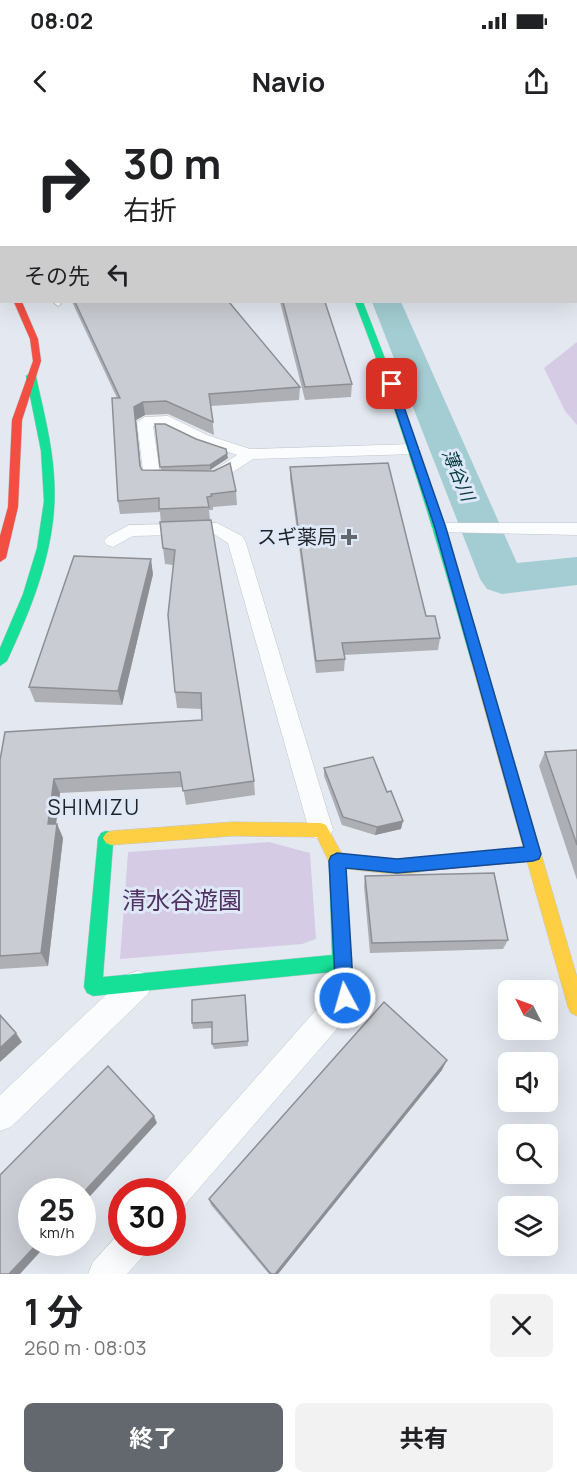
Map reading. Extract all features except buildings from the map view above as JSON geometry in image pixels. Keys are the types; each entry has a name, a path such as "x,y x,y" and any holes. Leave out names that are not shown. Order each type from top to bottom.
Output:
{"main road":[{"path":"0,558 13,507 16,420 37,361 37,349 18,303"},
{"path":"359,303 384,363 440,528 577,1007"},
{"path":"0,661 17,628 34,583 44,549 49,515 46,458 31,376"},
{"path":"232,829 321,830 337,861 341,963 93,987 106,838 232,829"},
{"path":"337,861 397,866 533,854"}],"street":[{"path":"249,454 215,477 152,479 146,422 168,421 202,438 249,454 414,449"},
{"path":"113,541 129,531 216,528 236,540 321,830"},
{"path":"440,528 577,529"},
{"path":"186,1180 345,998 341,963"},
{"path":"0,1116 140,982"},
{"path":"105,1274 121,1256"}],"green space":[{"path":"577,342 577,425 565,411 544,368"},
{"name":"清水谷遊園","path":"269,842 310,853 316,939 302,944 120,959 128,852"}],"waterway":[{"name":"薄谷川","path":"386,303 502,579 577,571"}],"traffic: fast":[{"path":"359,303 393,390 423,480 478,661"},
{"path":"0,661 37,572 47,525 48,463 31,376"},
{"path":"111,838 106,838 93,987 341,963 337,861"}],"traffic: slow":[{"path":"478,661 577,1007"},
{"path":"111,838 232,829 321,830 337,861 397,866 425,864"}],"traffic: jam":[{"path":"0,558 13,507 17,420 37,361 34,339 18,303"},
{"path":"425,864 533,854"}],"place":[{"name":"スギ薬局","path":"349,537"}],"district":[{"name":"SHIMIZU","path":"94,808"}],"route":[{"path":"345,998 341,963 337,861 397,866 533,854 440,528 392,384"}]}
